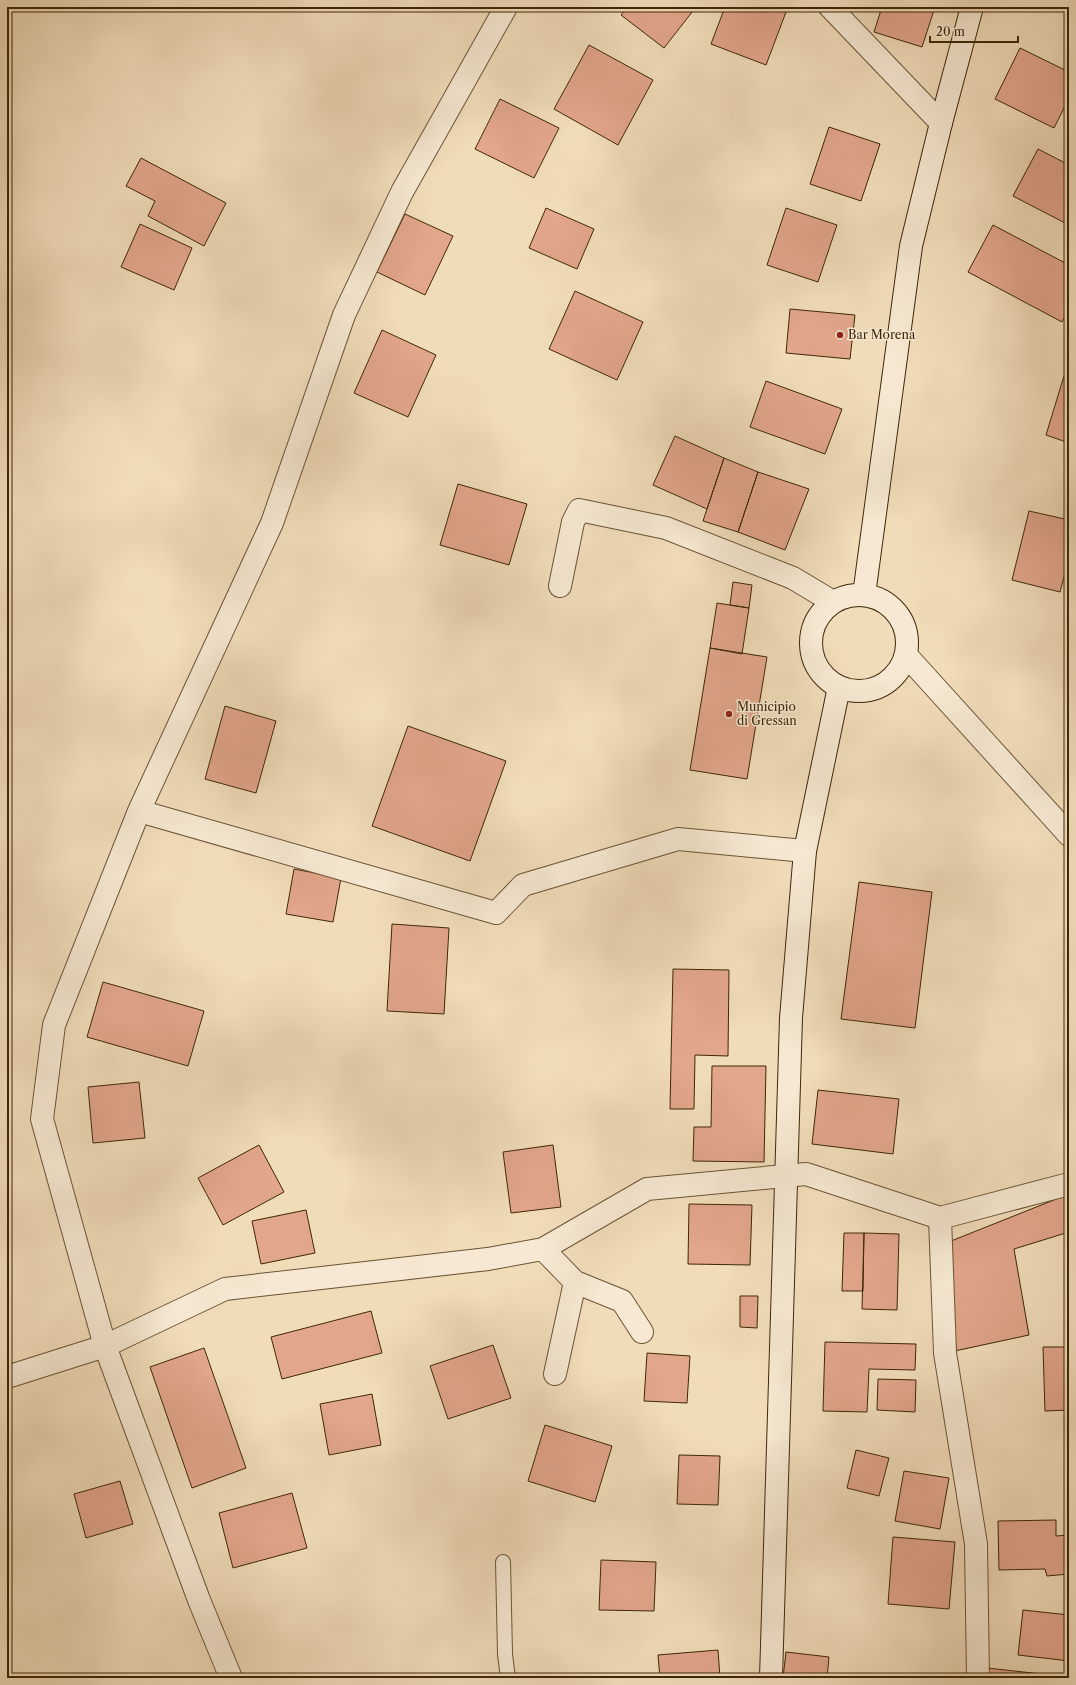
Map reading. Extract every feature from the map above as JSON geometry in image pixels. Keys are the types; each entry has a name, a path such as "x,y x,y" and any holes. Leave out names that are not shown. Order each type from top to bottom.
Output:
{"street":[{"path":"231,1678 199,1600 105,1346 42,1119 54,1025 139,811 272,523 344,315 402,192 506,7"},
{"path":"830,7 941,123"},
{"path":"864,595 911,246 941,123 972,7"},
{"path":"560,586 572,522 579,510 666,528 793,578 833,602"},
{"path":"864,595 883,601 896,612 904,625 907,645 906,656 901,667 892,678 880,687 858,691 839,687 831,682 819,670 812,652 812,637 817,619 833,602 852,596 864,595"},
{"path":"906,656 1069,835"},
{"path":"771,1678 791,1018 805,851 839,687"},
{"path":"139,811 496,913 523,885 678,839 805,851"},
{"path":"7,1376 105,1346 225,1289 488,1259 543,1249 647,1190 806,1174 940,1218 1069,1184"},
{"path":"940,1218 944,1354 976,1544 978,1678"},
{"path":"543,1249 575,1282 622,1300 642,1332"},
{"path":"555,1374 575,1282"}],"lane":[{"path":"503,1562 505,1654 508,1678"}],"building":[{"path":"627,7 696,7 664,48 621,15"},
{"path":"725,7 774,7 786,12 766,65 711,44"},
{"path":"882,7 935,7 922,47 874,32"},
{"path":"589,45 653,80 618,145 554,109"},
{"path":"1020,48 1069,72 1069,98 1054,128 995,99"},
{"path":"500,99 559,128 534,178 475,149"},
{"path":"829,127 880,144 861,201 810,184"},
{"path":"1038,149 1069,165 1069,220 1067,224 1013,196"},
{"path":"141,158 226,203 204,246 148,216 155,201 126,186"},
{"path":"546,208 594,229 577,269 529,248"},
{"path":"786,208 837,225 818,282 767,265"},
{"path":"405,214 453,236 425,295 377,272"},
{"path":"140,224 192,248 174,290 121,267"},
{"path":"993,225 1069,265 1069,310 1062,322 968,272"},
{"path":"575,291 643,322 617,380 549,349"},
{"path":"790,309 855,315 850,359 786,353"},
{"path":"382,330 436,355 408,417 354,393"},
{"path":"1067,366 1069,367 1069,443 1046,435"},
{"path":"766,381 842,409 825,454 750,427"},
{"path":"675,436 724,458 707,509 653,485"},
{"path":"724,458 758,472 738,532 703,521"},
{"path":"758,472 809,489 785,550 738,532"},
{"path":"458,484 527,504 509,565 440,545"},
{"path":"1029,511 1069,520 1069,558 1060,592 1012,580"},
{"path":"733,582 752,585 749,608 730,605"},
{"path":"717,603 749,608 742,654 710,648"},
{"name":"Municipio di Gressan","path":"710,648 767,657 747,779 690,770"},
{"path":"225,706 276,721 256,793 205,779"},
{"path":"408,726 506,761 470,861 372,826"},
{"path":"294,869 341,878 333,922 286,914"},
{"path":"859,882 932,892 915,1028 841,1019"},
{"path":"392,924 449,928 444,1014 387,1011"},
{"path":"673,969 729,970 728,1056 695,1055 694,1109 670,1109"},
{"path":"103,982 204,1011 188,1066 87,1037"},
{"path":"712,1066 766,1066 764,1162 693,1161 694,1127 711,1127"},
{"path":"139,1082 145,1138 93,1143 88,1087"},
{"path":"818,1090 899,1099 893,1154 812,1144"},
{"path":"259,1145 284,1192 223,1225 198,1178"},
{"path":"553,1145 561,1207 511,1213 503,1152"},
{"path":"1069,1194 1069,1232 1014,1249 1029,1335 950,1352 946,1243"},
{"path":"689,1204 752,1205 750,1265 688,1264"},
{"path":"306,1210 315,1253 261,1264 252,1221"},
{"path":"844,1233 864,1233 863,1291 842,1291"},
{"path":"864,1233 899,1234 897,1310 862,1309"},
{"path":"740,1296 758,1296 757,1328 740,1327"},
{"path":"371,1311 382,1353 282,1379 271,1337"},
{"path":"825,1342 916,1344 915,1370 869,1369 867,1412 823,1411"},
{"path":"493,1345 511,1398 448,1419 430,1366"},
{"path":"1043,1347 1069,1347 1069,1410 1045,1411"},
{"path":"204,1348 246,1468 192,1488 150,1367"},
{"path":"647,1353 690,1356 687,1403 644,1401"},
{"path":"878,1379 916,1380 915,1412 877,1410"},
{"path":"372,1394 381,1445 329,1455 320,1404"},
{"path":"545,1425 612,1446 595,1502 528,1481"},
{"path":"856,1450 889,1458 879,1496 847,1488"},
{"path":"679,1455 720,1456 718,1505 677,1504"},
{"path":"904,1471 949,1478 940,1529 895,1521"},
{"path":"120,1481 133,1524 86,1538 74,1494"},
{"path":"292,1493 307,1548 233,1568 219,1513"},
{"path":"1056,1520 1056,1536 1069,1535 1069,1574 1047,1576 1045,1569 999,1570 998,1521"},
{"path":"893,1537 955,1542 949,1609 888,1604"},
{"path":"601,1560 656,1562 654,1611 599,1610"},
{"path":"1023,1610 1069,1615 1069,1661 1018,1655"},
{"path":"718,1650 720,1678 660,1678 658,1655"},
{"path":"786,1652 829,1657 827,1678 783,1678"},
{"path":"987,1668 1069,1677 1069,1678 987,1678"}],"place":[{"name":"Bar Morena","path":"840,335"},
{"name":"Municipio di Gressan","path":"729,714"}]}
